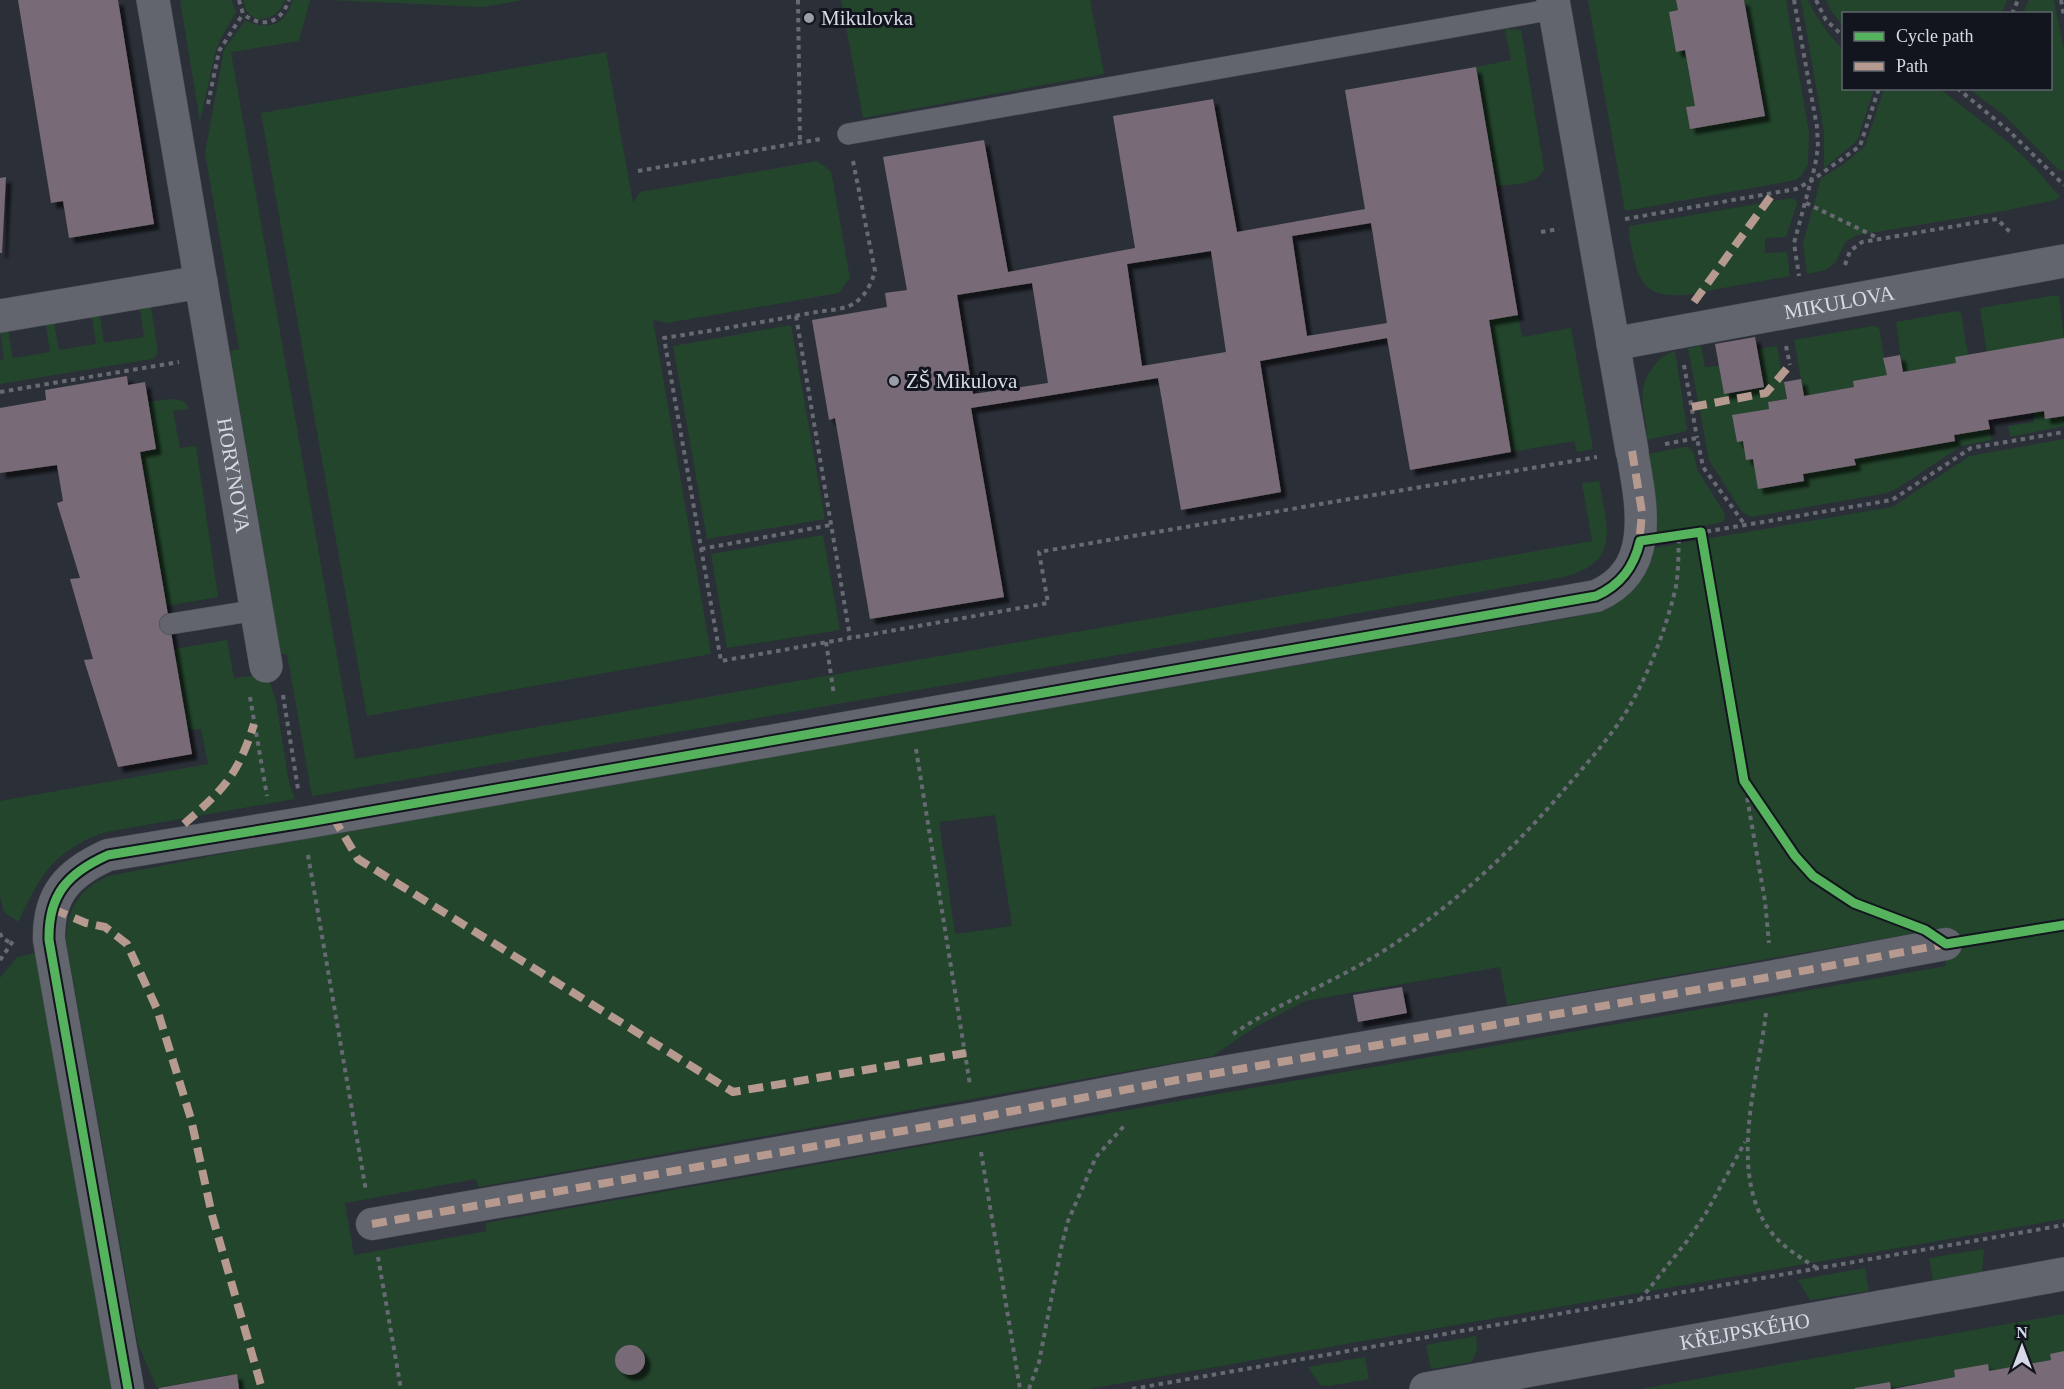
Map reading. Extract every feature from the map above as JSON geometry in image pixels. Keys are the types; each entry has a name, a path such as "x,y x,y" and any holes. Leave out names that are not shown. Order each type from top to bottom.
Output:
{"street":[{"name":"HORYNOVA","path":"153,0 266,666"},
{"path":"128,1389 49,940 49,924 60,892 72,876 86,865 108,855 303,823 1596,596 1617,585 1637,553 1642,527 1642,512 1617,454 1613,344 1553,4"},
{"name":"MIKULOVA","path":"1613,344 2064,261"},
{"path":"0,316 201,282"},
{"path":"372,1224 1946,944"},
{"name":"KŘEJPSKÉHO","path":"1425,1389 2064,1274"}],"lane":[{"path":"848,134 1553,4"},
{"path":"170,624 257,610"}],"path":[{"path":"239,0 243,14 261,23 274,20 285,12 289,0"},
{"path":"798,0 800,142"},
{"path":"1794,0 1817,127 1818,147 1794,243 1800,283"},
{"path":"1816,0 1826,20 1842,35"},
{"path":"2061,0 2064,16"},
{"path":"1592,224 1796,189 1860,146 1878,90"},
{"path":"1959,90 2007,130 2064,185"},
{"path":"638,171 848,134 875,270 866,292 857,302 848,306 664,339 721,661 1048,603 1039,552 1617,454 1697,438"},
{"path":"1806,202 1879,239"},
{"path":"1541,232 1561,229 1559,218"},
{"path":"796,316 850,638"},
{"path":"1679,332 1703,467 1745,525"},
{"path":"1784,337 1790,365"},
{"path":"0,392 190,360 213,349"},
{"path":"1818,1268 1787,1248 1776,1237 1763,1219 1750,1185 1746,1140 1761,1051 1770,977 1769,934 1701,532 1892,500 1971,448 2064,432"},
{"path":"701,549 831,525"},
{"path":"1228,1037 1253,1020 1340,977 1389,948 1489,870 1553,803 1603,745 1628,708 1647,672 1676,588 1679,536"},
{"path":"826,642 840,728"},
{"path":"284,700 303,823 401,1389"},
{"path":"911,716 1020,1389"},
{"path":"1744,781 1795,856 1813,876 1854,903 1898,921"},
{"path":"1029,1389 1039,1362 1068,1221 1096,1157 1129,1120"},
{"path":"1639,1300 1687,1241 1706,1213 1746,1140"},
{"path":"1132,1389 2064,1225"}],"green space":[{"path":"180,0 231,0 236,12 215,53 200,122"},
{"path":"243,0 285,0 275,14 262,19 250,15"},
{"path":"293,0 310,0 299,41 231,52 355,759 1592,541 1582,483 1599,481 1607,528 1603,552 1595,562 1564,577 312,796 287,654 281,654 230,351 239,349 205,153 224,50 245,21 262,25 275,24 285,16"},
{"path":"328,0 524,0 484,7"},
{"path":"841,0 1090,0 1104,74 863,118"},
{"path":"1588,0 1676,0 1678,10 1669,12 1685,50 1695,106 1686,108 1690,128 1765,116 1744,0 1786,0 1809,133 1808,164 1802,175 1796,180 1625,211"},
{"path":"1801,0 1808,0 1823,26 1842,48 1842,90 1874,90 1857,141 1824,168 1824,132"},
{"path":"1826,0 2007,0 2002,12 1842,12 1842,25"},
{"path":"2029,0 2054,0 2064,51 2064,171 2059,170 2004,115 1970,90 2052,90 2052,12 2023,12"},
{"path":"1505,29 1521,30 1544,169 1536,179 1496,186 1476,67 1511,60"},
{"path":"606,52 633,203 640,192 817,161 831,171 850,278 839,293 667,323 653,320 711,654 367,716 261,113"},
{"path":"1884,90 1941,90 2008,142 2038,171 2060,197 2004,211 1858,235 1846,241 1835,263 1826,270 1807,274 1803,243 1821,178 1844,164 1865,146"},
{"path":"1792,198 1797,201 1797,204 1786,237 1765,238 1765,253 1787,252 1790,276 1685,295 1673,295 1655,292 1648,288 1639,275 1629,226"},
{"path":"2059,296 2064,338 1987,352 1980,308"},
{"path":"151,307 158,351 152,359 0,384 0,360 4,359 0,332 8,331 13,358 50,352 46,325 54,323 59,350 96,344 92,317 100,316 104,343 144,337 140,310"},
{"path":"1957,311 1961,313 1968,355 1956,363 1903,372 1896,322"},
{"path":"1518,315 1522,337 1571,328 1593,449 1577,452 1574,441 1511,452 1489,320"},
{"path":"791,325 825,519 707,539 673,346"},
{"path":"1873,326 1879,328 1887,375 1853,381 1854,387 1804,396 1794,340"},
{"path":"1701,346 1705,367 1719,366 1724,394 1764,387 1758,349 1777,346 1787,399 1768,402 1769,409 1732,416 1737,442 1743,441 1753,459 1759,489 1803,474 1855,465 1854,459 1955,441 1954,435 1990,429 1991,440 1961,446 1887,493 1751,517 1742,512 1709,460 1688,348"},
{"path":"1675,351 1687,429 1684,432 1641,441 1641,432 1647,430 1642,397 1645,382 1658,362 1665,355"},
{"path":"173,399 184,401 189,409 173,411 180,448 196,446 218,597 166,606 140,452 156,448 148,402"},
{"path":"2044,411 2046,419 2064,416 2064,426 2010,437 2008,426 2034,422 2033,412"},
{"path":"2064,439 2064,1219 1088,1389 239,1389 236,1374 157,1388 138,1344 66,940 69,918 77,901 89,887 98,881 108,876 305,838 1580,616 1603,607 1653,548 1892,507 1970,456","holes":["995,815 1012,926 955,934 939,822","1938,929 1954,934 1945,957 1946,966 485,1223 487,1231 354,1255 345,1203 476,1179 478,1187 1213,1056 1255,1027 1305,1001 1500,967 1507,1005","630,1345 641,1350 645,1359 641,1370 630,1374 621,1371 615,1360 619,1350"]},
{"path":"1688,447 1693,452 1698,471 1724,512 1725,518 1718,523 1653,534 1643,455"},
{"path":"823,535 840,630 727,648 711,554"},
{"path":"227,640 234,678 267,674 276,701 289,783 295,799 106,832 74,847 51,866 34,890 18,922 4,912 0,896 0,801 208,764 201,729 187,730 174,649"},
{"path":"35,953 112,1389 0,1389 0,978 17,957"},
{"path":"1984,1249 1982,1272 1933,1280 1929,1258"},
{"path":"1865,1268 1869,1291 1810,1300 1798,1280"},
{"path":"2064,1314 2064,1351 2050,1354 2051,1360 1989,1371 1954,1370 1955,1377 1891,1388 1890,1382 1857,1389 1640,1389"},
{"path":"1476,1336 1477,1349 1472,1362 1431,1369 1426,1345"},
{"path":"1365,1357 1369,1379 1329,1386 1320,1385 1308,1367"}],"building":[{"path":"18,0 118,0 154,224 69,238 63,201 51,203"},
{"path":"1676,0 1744,0 1765,116 1690,129 1686,107 1695,106 1685,50 1676,52 1669,12 1678,10"},
{"path":"1476,67 1518,315 1489,320 1511,452 1410,470 1387,338 1260,361 1281,492 1181,510 1158,378 971,408 1004,597 870,619 835,418 829,420 812,320 887,307 885,293 907,290 883,157 984,140 1008,272 1135,248 1113,116 1213,99 1237,232 1365,209 1345,90","holes":["1371,223 1387,323 1307,336 1292,236","1211,251 1226,352 1142,366 1127,264","1032,283 1048,383 973,394 957,295"]},
{"path":"6,177 2,253 0,253 0,178"},
{"path":"1755,337 1764,387 1724,394 1715,344"},
{"path":"2064,338 2064,416 2045,419 2044,411 1988,420 1990,429 1954,435 1955,441 1854,459 1856,465 1803,474 1804,481 1758,489 1753,459 1746,460 1743,441 1737,442 1732,415 1769,409 1768,402 1787,399 1784,382 1801,379 1804,396 1854,387 1853,381 1887,375 1883,358 1900,355 1903,372 1956,363 1955,357"},
{"path":"127,376 128,385 145,382 156,449 140,452 192,754 118,767 84,660 93,659 70,579 80,578 57,503 63,501 57,465 0,473 0,408 46,400 45,390"},
{"path":"1402,987 1407,1013 1358,1022 1353,995"},
{"path":"630,1345 636,1346 644,1354 644,1366 636,1374 630,1375 624,1374 616,1366 615,1360 616,1354 624,1346"},
{"path":"2064,1351 2064,1389 1893,1389 1955,1377 1954,1370 1988,1364 1989,1371 2051,1360 2050,1354"},
{"path":"237,1374 239,1389 159,1389 159,1388"},
{"path":"1890,1382 1891,1389 1855,1389 1855,1388"}],"marked path":[{"path":"1694,302 1774,192"},
{"path":"1692,407 1766,393 1790,365"},
{"path":"1632,451 1642,512 1639,546"},
{"path":"184,824 210,801 228,780 242,756 254,724"},
{"path":"333,817 358,859 733,1092 966,1053"},
{"path":"53,909 86,923 105,927 127,944 157,1009 191,1119 212,1215 262,1389"},
{"path":"372,1224 1946,944"}],"cycle path":[{"path":"128,1389 49,940 52,910 63,887 82,869 108,855 303,823 1596,596 1613,586 1625,574 1634,559 1640,541 1701,532 1744,781 1795,856 1813,876 1854,903 1925,930 1946,944 2064,925"}],"place":[{"name":"Mikulovka","path":"809,18"},
{"name":"ZŠ Mikulova","path":"894,381"}]}
